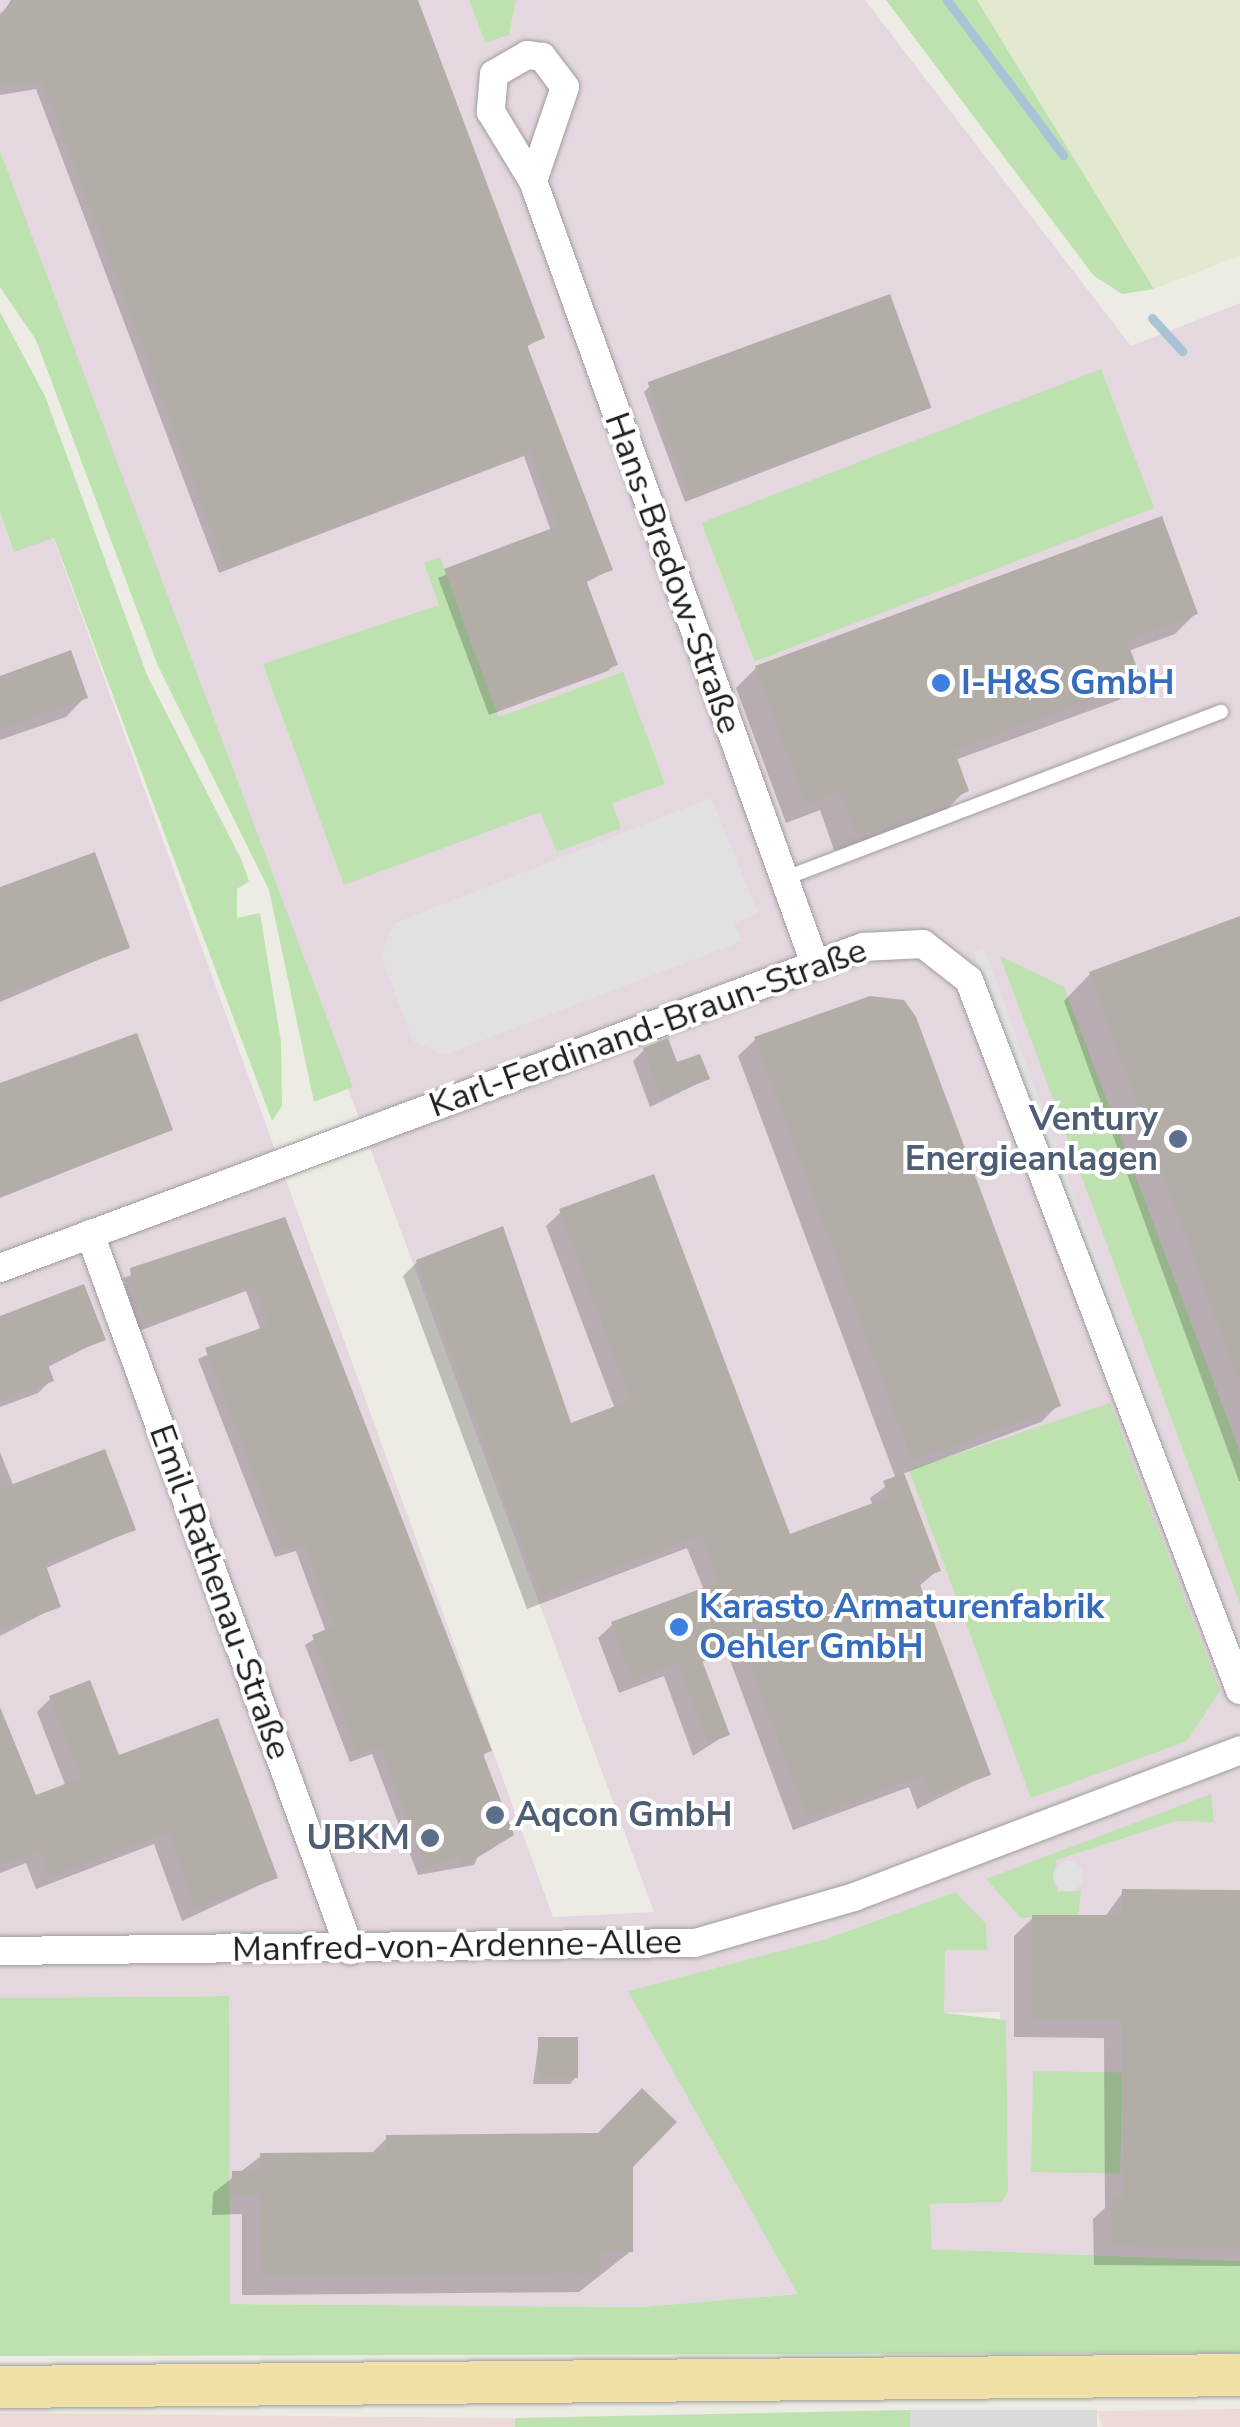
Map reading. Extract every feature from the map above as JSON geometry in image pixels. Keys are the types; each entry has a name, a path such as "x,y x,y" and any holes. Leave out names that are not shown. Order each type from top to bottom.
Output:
{"main road":[{"path":"0,2370 131,2380"},
{"path":"0,2387 131,2380 1240,2375"}],"street":[{"name":"Hans-Bredow-Straße","path":"532,181 815,964"},
{"name":"Karl-Ferdinand-Braun-Straße","path":"0,1268 815,964 907,942 939,950 969,980 1240,1690"},
{"name":"Emil-Rathenau-Straße","path":"90,1234 350,1950"},
{"name":"Manfred-von-Ardenne-Allee","path":"0,1951 350,1950 695,1943 854,1897 1240,1750"}],"lane":[{"path":"783,879 1221,712"}],"shaded area":[{"path":"0,0 469,0 485,43 509,35 516,0 865,0 1131,346 1240,303 1240,2261 932,2249 930,2204 1002,2202 1000,2012 944,2013 944,1950 987,1949 955,1892 826,1939 629,1991 799,2294 642,2307 229,2304 229,1996 0,1998 0,512 11,544 53,537 553,1917 654,1912 0,152"},
{"path":"711,798 758,913 734,923 742,941 444,1055 413,1041 381,956 393,924"},
{"path":"984,948 1216,1584 1205,1588 974,952"},
{"path":"1068,1861 1079,1865 1083,1876 1079,1887 1068,1891 1057,1887 1053,1876 1057,1865"},
{"path":"1240,2409 1240,2427 1103,2427 1097,2411"},
{"path":"910,2410 1097,2410 1097,2427 910,2427"},
{"path":"0,2413 515,2418 515,2427 0,2427"}],"green space":[{"path":"469,0 516,0 509,35 485,43"},
{"path":"886,0 977,0 1154,289 1122,294 1094,276"},
{"path":"977,0 1240,0 1240,256 1154,289"},
{"path":"0,151 353,1087 314,1102 269,890 158,666 36,340 0,287"},
{"path":"0,312 45,396 147,675 241,859 249,881 237,889 237,918 260,913 281,1042 282,1106 272,1121 54,538 14,552 0,512"},
{"path":"1101,369 1154,508 755,661 701,522"},
{"path":"440,557 499,717 623,672 665,784 612,803 621,828 557,852 540,812 344,885 263,664 439,605 424,563"},
{"path":"1000,956 1064,987 1240,1452 1240,1604"},
{"path":"1110,1403 1220,1691 1187,1741 1031,1798 909,1470"},
{"path":"1211,1794 1214,1822 1176,1821 1056,1860 1057,1892 1081,1891 1078,1915 1021,1918 986,1879"},
{"path":"955,1892 986,1924 987,1950 945,1950 944,2013 1006,2020 1008,2192 1002,2202 930,2204 932,2249 1240,2261 1240,2353 0,2356 0,1998 229,1996 230,2304 642,2307 798,2294 628,1991 826,1939"},
{"path":"1033,2071 1122,2073 1120,2174 1031,2172"},
{"path":"910,2410 910,2427 515,2427 515,2418"}],"building":[{"path":"11,0 418,0 545,338 527,345 613,570 586,580 618,665 496,710 444,569 558,526 530,451 226,568 43,83 0,83 0,17"},
{"path":"890,294 931,408 689,496 648,382"},
{"path":"1162,516 1198,614 1127,641 1142,681 954,750 969,791 882,830 854,832 840,792 806,804 755,666"},
{"path":"71,650 88,698 0,729 0,676"},
{"path":"95,852 130,948 0,996 0,887"},
{"path":"1240,916 1240,1377 1237,1377 1089,972"},
{"path":"870,996 904,1000 916,1017 1061,1406 912,1461 754,1037"},
{"path":"137,1033 173,1130 0,1196 0,1083"},
{"path":"668,1038 677,1062 700,1054 710,1079 661,1098 643,1048"},
{"path":"654,1174 790,1534 889,1497 883,1481 904,1473 941,1571 918,1579 991,1775 932,1796 923,1775 807,1818 741,1640 700,1655 730,1735 708,1743 678,1663 633,1680 611,1622 719,1582 702,1535 541,1596 416,1260 503,1226 571,1423 631,1400 559,1209"},
{"path":"285,1217 492,1751 483,1754 514,1835 462,1867 458,1856 426,1868 380,1747 358,1755 312,1635 334,1626 304,1544 283,1550 205,1348 269,1325 254,1285 147,1325 132,1286 130,1268"},
{"path":"84,1284 106,1340 47,1362 54,1381 0,1401 0,1316"},
{"path":"105,1449 136,1530 45,1563 61,1607 0,1629 0,1489"},
{"path":"90,1680 119,1755 218,1718 278,1878 196,1908 168,1832 50,1877 40,1851 0,1866 0,1707 36,1795 81,1778 49,1696"},
{"path":"1122,1889 1240,1890 1240,2249 1111,2246 1111,2198 1123,2198 1122,2020 1032,2020 1032,1915 1122,1915"},
{"path":"538,2037 578,2037 578,2078 538,2078"},
{"path":"642,2088 677,2122 633,2167 633,2252 601,2252 601,2273 261,2276 260,2196 231,2196 232,2171 260,2170 260,2153 386,2152 386,2135 598,2133"}],"waterway":[{"path":"947,0 1063,155"},
{"path":"1152,318 1182,351"}],"place":[{"name":"I-H&S GmbH","path":"941,683"},
{"name":"Ventury Energieanlagen","path":"1178,1139"},
{"name":"Karasto Armaturenfabrik Oehler GmbH","path":"679,1627"},
{"name":"Aqcon GmbH","path":"495,1815"},
{"name":"UBKM","path":"430,1838"}]}
